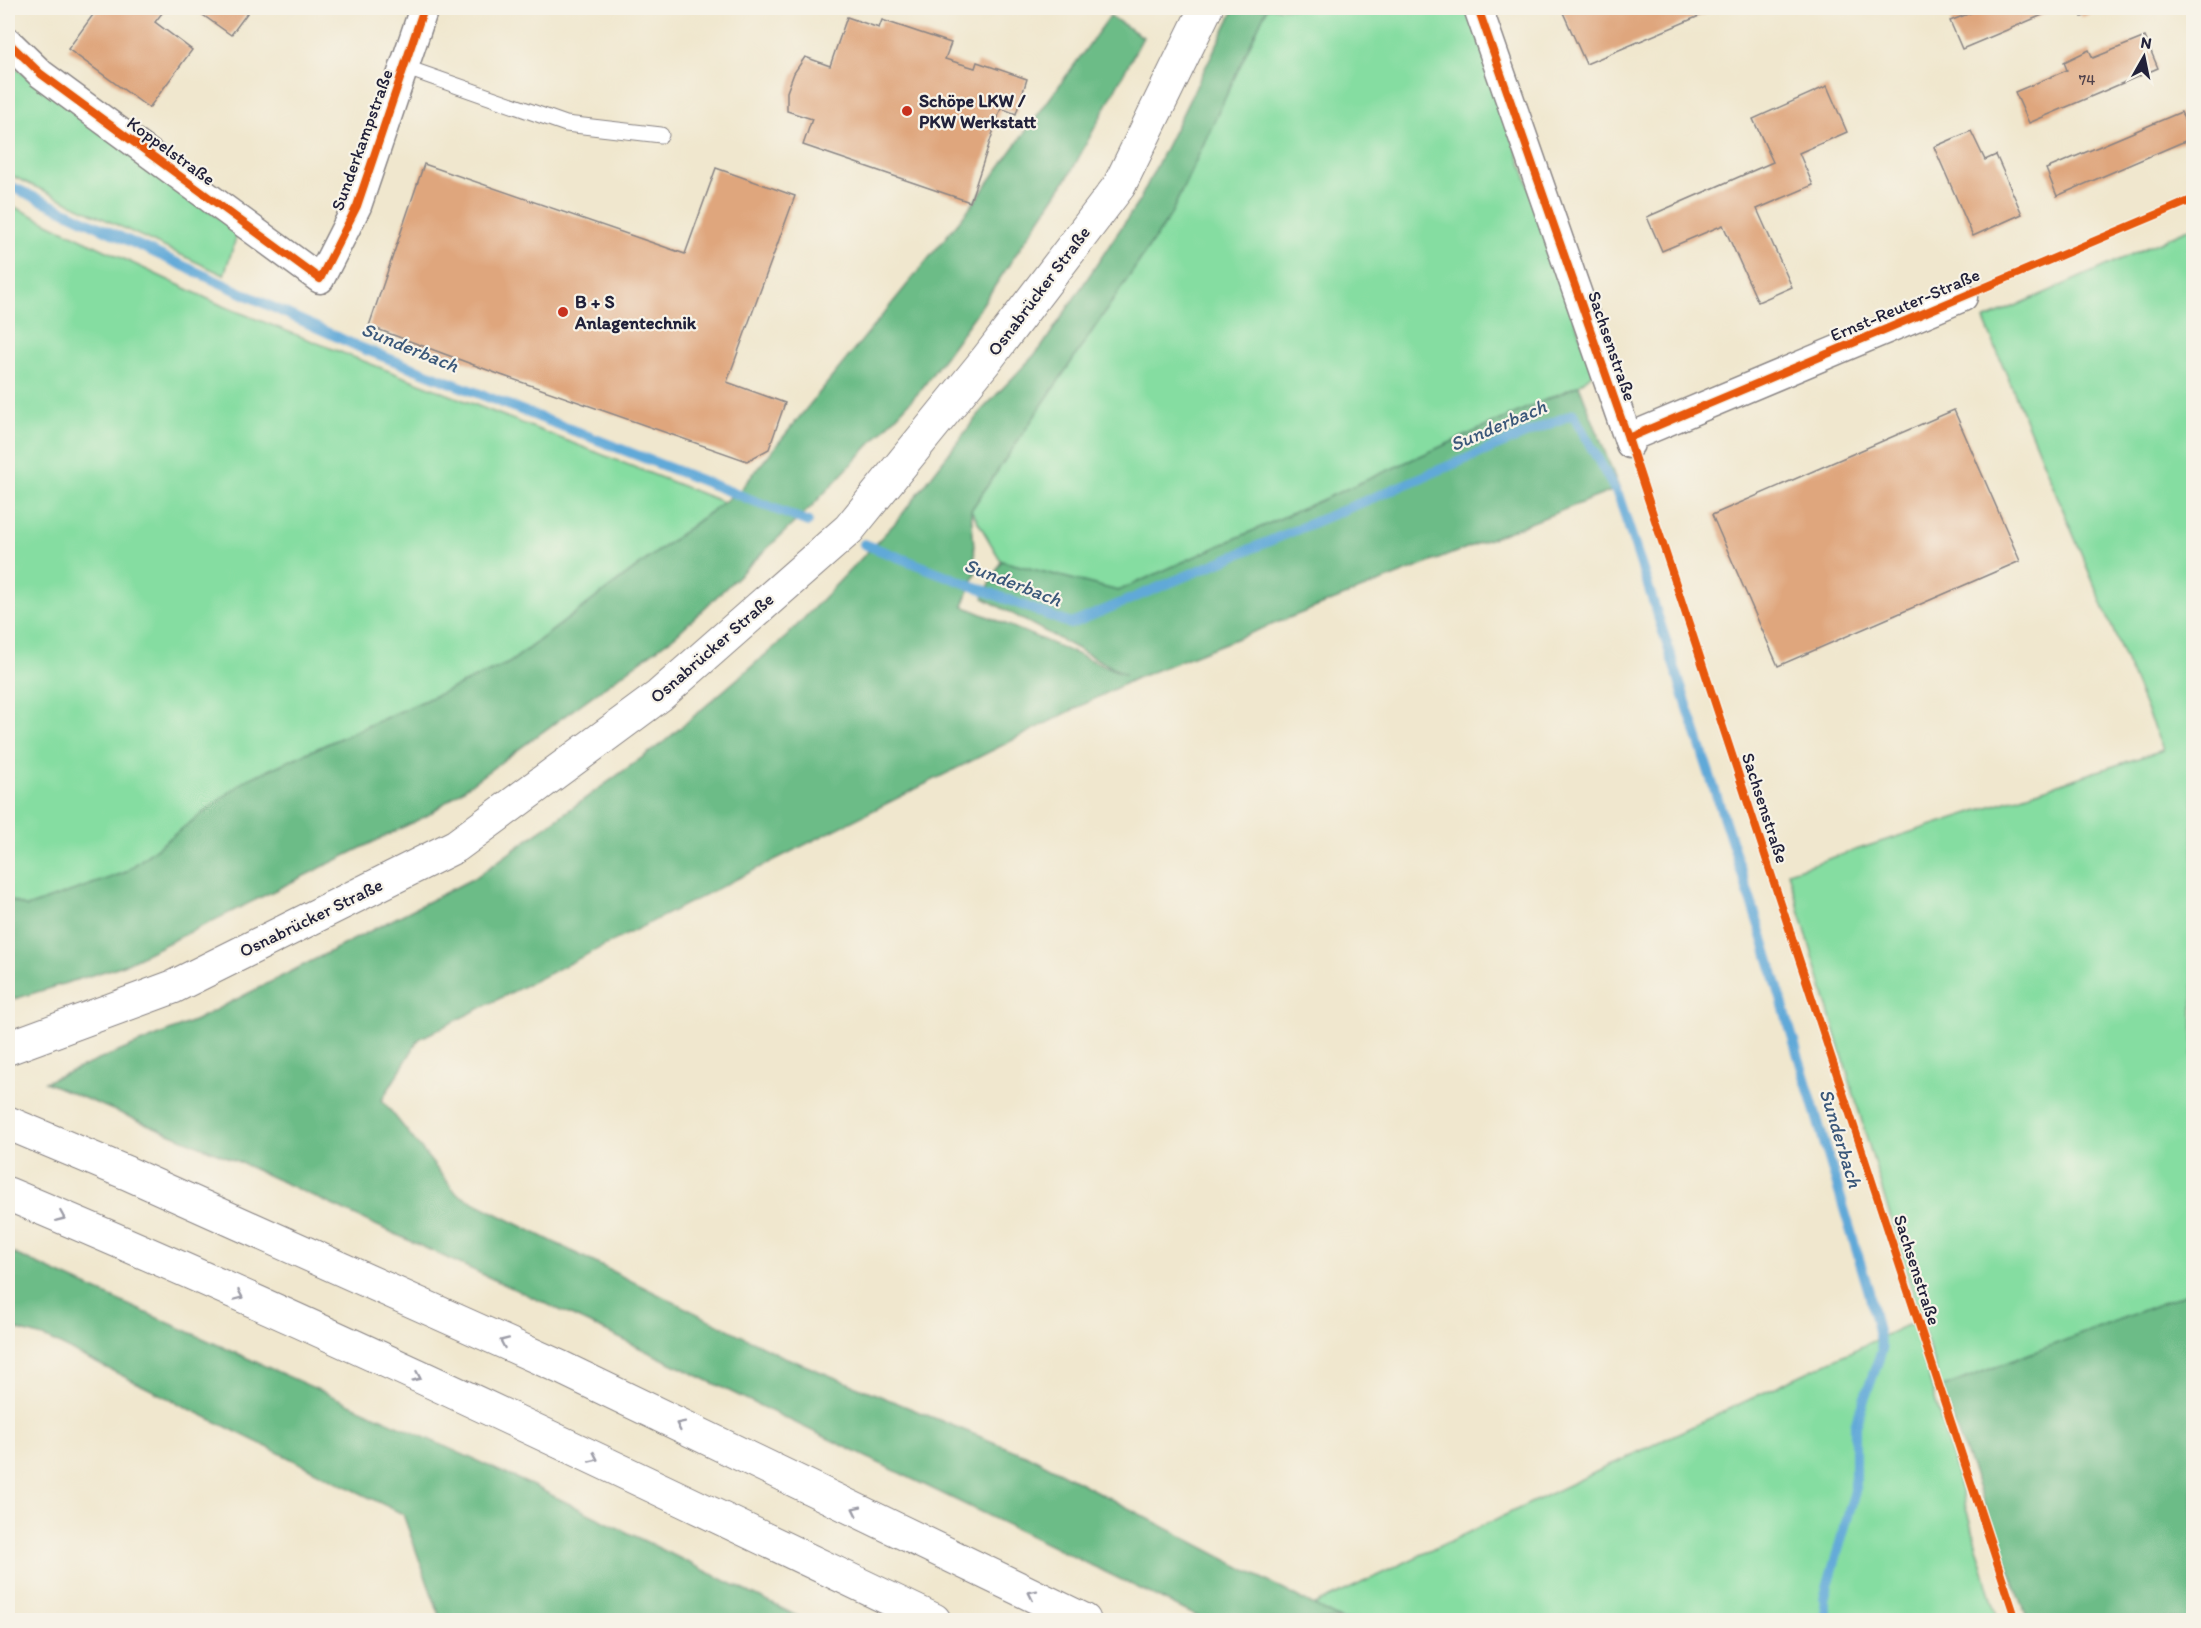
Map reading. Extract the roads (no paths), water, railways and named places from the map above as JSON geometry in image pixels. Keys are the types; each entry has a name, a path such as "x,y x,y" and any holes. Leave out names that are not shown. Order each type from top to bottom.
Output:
{"main road":[{"name":"Osnabrücker Straße","path":"8,1048 172,987 456,846 659,696 849,529 987,359 1119,186 1206,8"},
{"path":"8,1123 127,1173 562,1368 1084,1620"},
{"path":"8,1194 93,1230 530,1428 934,1620"}],"street":[{"name":"Sunderkampstraße","path":"320,279 357,206 424,8"},
{"name":"Sachsenstraße","path":"1478,8 1629,441"},
{"name":"Koppelstraße","path":"8,42 41,74 320,279"},
{"name":"Ernst-Reuter-Straße","path":"1629,441 1963,297"}],"lane":[{"path":"404,67 566,124 661,135"}],"waterway":[{"name":"Sunderbach","path":"8,185 359,347 808,522"},
{"name":"Sunderbach","path":"864,544 1071,624 1573,414 1619,497 1761,932 1869,1292 1882,1350 1855,1425 1855,1491 1824,1599 1828,1620"}],"place":[{"name":"Schöpe LKW / PKW Werkstatt","path":"907,111"},
{"name":"B + S Anlagentechnik","path":"563,312"}]}
